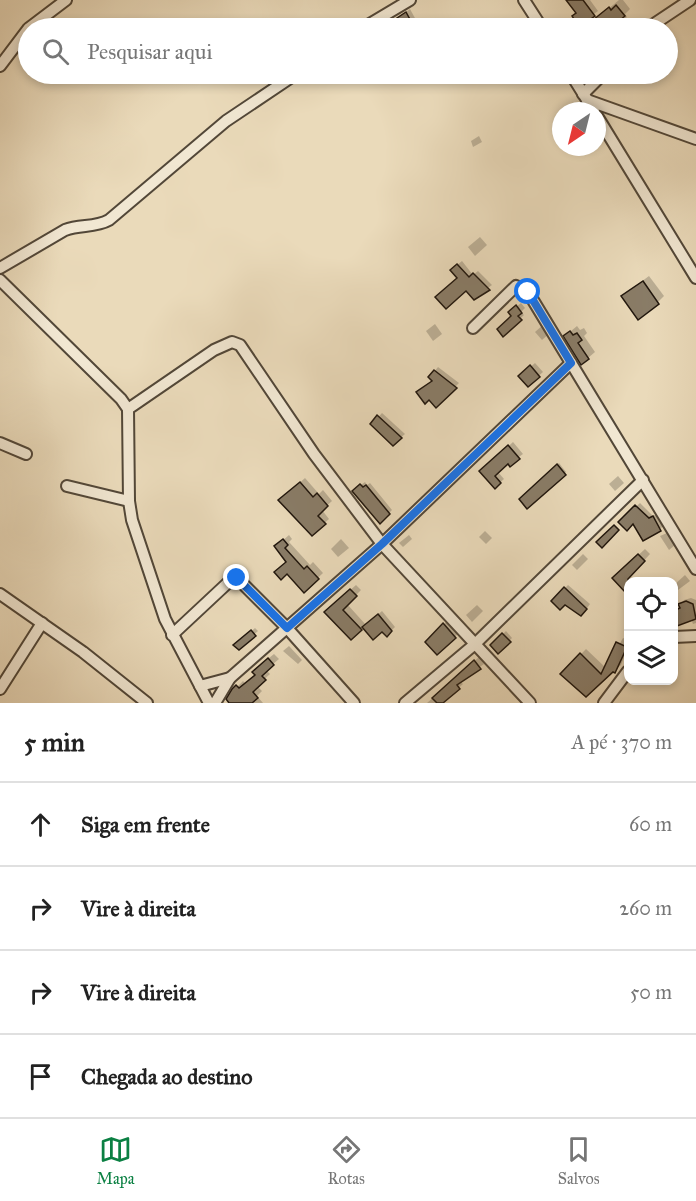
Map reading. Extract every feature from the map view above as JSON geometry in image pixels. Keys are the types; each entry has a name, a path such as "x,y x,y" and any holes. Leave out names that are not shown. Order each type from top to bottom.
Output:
{"street":[{"path":"43,18 66,0"},
{"path":"380,18 410,0"},
{"path":"524,0 536,18"},
{"path":"663,18 690,0"},
{"path":"0,66 18,43"},
{"path":"0,268 65,230 76,226 100,225 226,121 281,84"},
{"path":"577,84 588,102"},
{"path":"585,97 595,84"},
{"path":"585,97 696,139"},
{"path":"606,131 696,278"},
{"path":"0,280 121,399 128,409 129,501 132,520 172,634 209,703"},
{"path":"473,328 516,286 521,286 528,292 696,569"},
{"path":"128,409 214,350 232,342 240,345 314,454 382,544 530,703"},
{"path":"216,703 230,678 382,544 571,363"},
{"path":"0,443 27,454"},
{"path":"405,703 474,644 643,480"},
{"path":"67,486 129,501"},
{"path":"172,634 233,578 237,578 287,628 354,703"},
{"path":"0,594 83,652 147,703"},
{"path":"0,689 42,623"},
{"path":"678,637 696,636"},
{"path":"604,703 624,676"},
{"path":"200,686 230,678"}],"building":[{"path":"566,0 583,0 595,16 573,18 572,16 576,13"},
{"path":"616,5 625,16 623,18 595,18 609,7 611,10"},
{"path":"406,12 409,18 397,18"},
{"path":"457,264 469,277 473,273 490,290 474,300 466,291 446,309 435,297 457,278 450,270"},
{"path":"643,281 659,304 638,320 621,296"},
{"path":"516,305 522,313 518,316 522,320 503,337 497,329 511,316 508,312"},
{"path":"570,331 573,335 577,333 582,340 578,343 589,359 581,365 563,336"},
{"path":"530,365 540,377 528,387 518,376"},
{"path":"434,370 457,388 436,408 429,400 425,404 416,392 432,381 428,377"},
{"path":"377,415 402,438 393,446 370,424"},
{"path":"508,445 520,459 510,467 508,464 495,476 501,483 495,489 479,471"},
{"path":"557,464 566,475 527,509 519,499"},
{"path":"300,482 313,497 317,493 328,506 318,516 326,524 312,536 278,500"},
{"path":"360,484 363,487 366,485 390,514 380,524 352,491"},
{"path":"635,505 649,518 653,516 661,531 643,541 633,524 627,531 618,522"},
{"path":"614,525 619,530 602,548 596,542"},
{"path":"283,539 288,545 285,548 304,569 307,566 319,579 304,593 287,574 281,580 274,572 286,562 274,546"},
{"path":"638,554 645,561 630,577 624,577 624,591 612,578"},
{"path":"564,587 587,609 581,616 565,605 560,610 551,601"},
{"path":"350,589 357,596 343,610 362,630 351,640 324,612"},
{"path":"686,601 693,604 696,619 678,626 678,609 680,608 678,604"},
{"path":"378,614 392,631 387,637 382,632 373,640 362,627"},
{"path":"443,623 456,638 437,655 425,642"},
{"path":"251,630 256,636 239,650 233,645"},
{"path":"502,633 511,642 498,654 490,645"},
{"path":"616,642 624,646 624,654 615,673 613,672 586,697 560,674 580,653 601,674"},
{"path":"268,658 274,665 262,676 266,680 253,692 258,698 252,703 229,703 226,699 232,689 236,685 239,688 255,675 252,672"},
{"path":"474,660 481,669 457,685 460,689 443,703 437,703 432,698"}],"route":[{"path":"237,578 287,628 382,544 571,363 528,292"}]}
